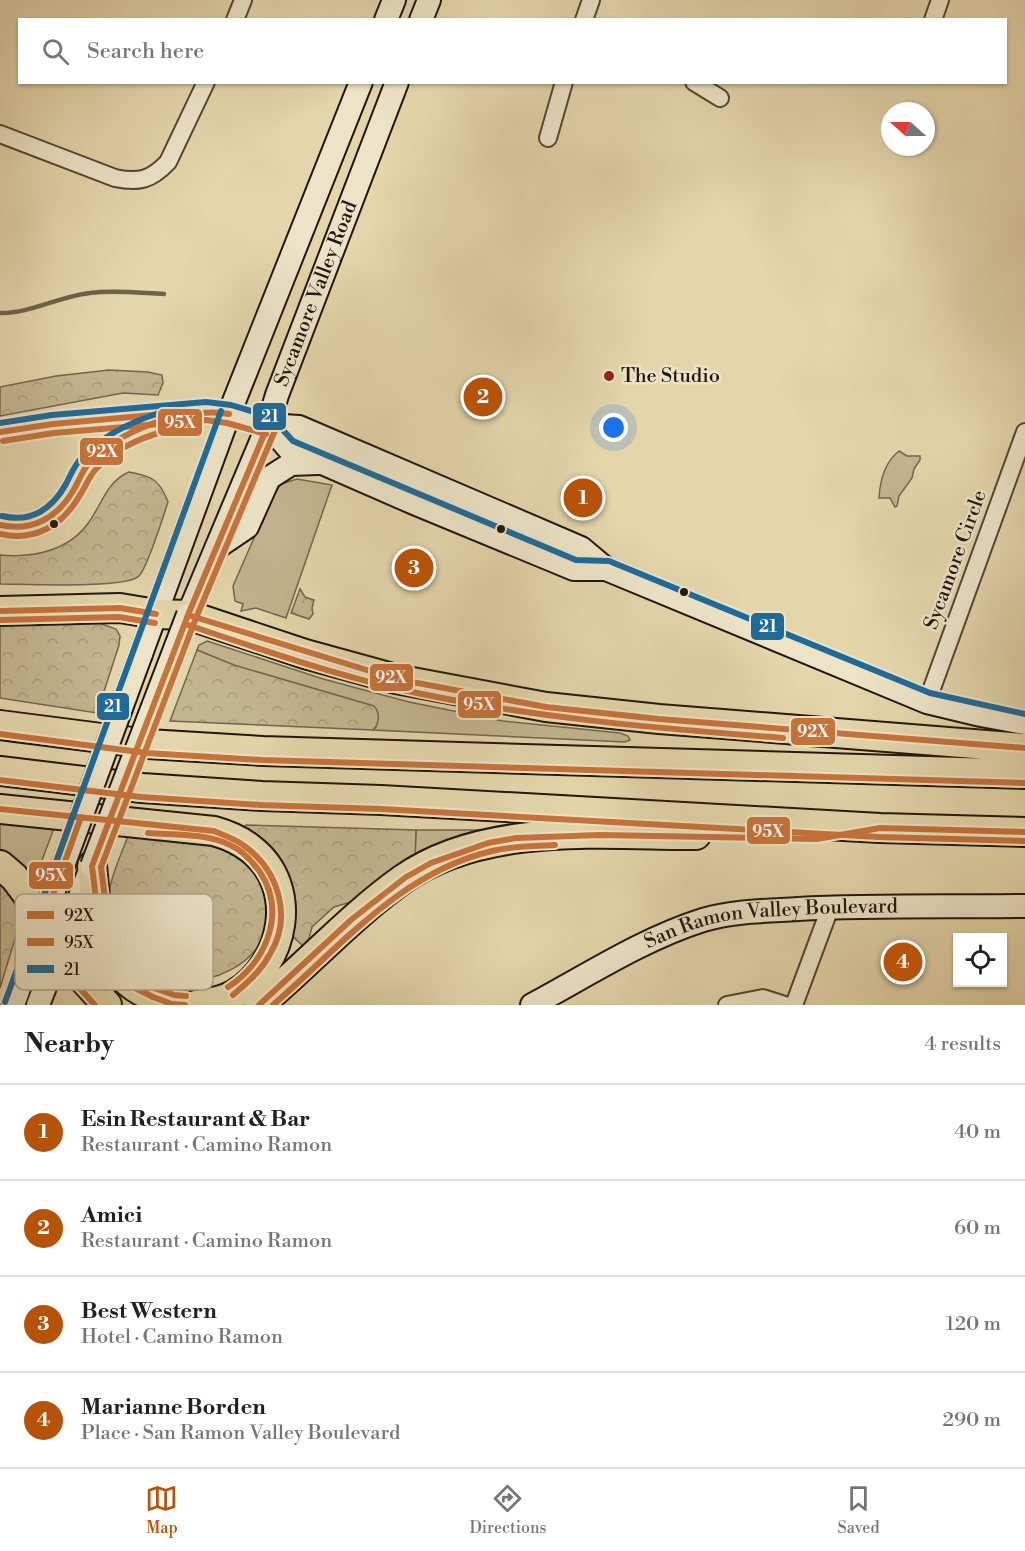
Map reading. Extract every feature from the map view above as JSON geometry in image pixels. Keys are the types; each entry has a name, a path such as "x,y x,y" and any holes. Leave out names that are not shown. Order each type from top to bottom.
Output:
{"highway":[{"path":"0,611 120,608 156,614 188,615 305,654 374,673 506,701 546,707 659,719 1025,748"},
{"path":"0,725 148,744 262,751 1025,774"},
{"path":"0,771 142,788 262,796 880,828 1025,832"},
{"path":"0,809 214,831 235,837 253,850 270,869 279,890 282,910 279,933 270,957 256,977 234,994 214,1002 195,1005"},
{"path":"259,1005 352,920 406,877 431,863 488,843 516,838 600,835 817,838 880,828"},
{"path":"0,865 14,877 27,894"},
{"path":"92,866 95,894"},
{"path":"93,990 106,1005"},
{"path":"139,990 172,1004 185,1005"}],"main road":[{"path":"387,18 394,0"},
{"path":"422,18 429,0"},
{"name":"Sycamore Valley Road","path":"53,894 229,414 360,84"},
{"name":"Sycamore Valley Road","path":"81,894 188,615 268,425 277,394 396,84"},
{"path":"229,414 268,425 299,426 581,548 606,569 927,702 1025,723"},
{"path":"268,425 288,448 322,463 574,569 606,569"},
{"path":"219,546 247,527 269,478 291,464 322,463"},
{"name":"San Ramon Valley Boulevard","path":"532,1005 645,944 703,920 747,912 830,908 1025,906"},
{"name":"Sycamore Valley Road","path":"14,1005 19,990"},
{"name":"Sycamore Valley Road","path":"38,1005 44,990"}],"street":[{"path":"236,18 243,0"},
{"path":"585,18 591,0"},
{"path":"934,18 940,0"},
{"path":"0,134 115,178 128,181 139,180 158,172 168,162 205,84"},
{"path":"548,138 563,84"},
{"path":"697,84 720,98"},
{"name":"Sycamore Circle","path":"927,702 1025,432"},
{"path":"794,1005 830,908"},
{"path":"727,1005 763,998 785,1005"}],"green space":[{"path":"109,370 162,375 163,383 158,395 123,393 0,416 0,387 56,376"},
{"path":"899,451 907,456 920,456 920,460 895,507 890,498 879,498 884,472"},
{"path":"129,472 154,480 162,489 168,502 151,552 139,576 115,583 0,584 0,555 37,554 71,540 89,522 115,481"},
{"path":"297,479 332,485 286,618 256,608 241,611 243,604 235,601 233,586 271,499 281,484"},
{"path":"300,589 305,597 314,600 313,614 309,619 291,613"},
{"path":"0,621 93,621 116,629 120,636 119,645 97,713 0,698"},
{"path":"207,641 323,679 409,702 503,721 620,733 628,736 630,740 625,742 373,730 376,727 197,650 199,645"},
{"path":"197,650 234,665 374,706 378,715 377,724 373,730 170,721"},
{"path":"0,817 56,823 39,868 28,876 10,855 0,849"},
{"path":"246,825 416,830 415,859 351,902 334,907 312,927 308,942 304,947 288,932 242,829"},
{"path":"416,830 487,830 415,859"},
{"path":"129,833 199,840 226,848 246,861 263,887 268,914 263,937 250,956 231,970 213,977 213,894 109,894"},
{"path":"0,879 9,889 15,904 15,939 0,988"}],"waterway":[{"path":"0,313 22,311 90,293 164,294"}],"transit line":[{"name":"21","path":"0,423 52,415 206,402 231,405 271,417 293,441 576,560 609,561 930,693 1025,714"},
{"name":"21","path":"44,894 221,411"},
{"name":"21","path":"2,516 13,518 31,516 40,512 54,501 73,469 91,448 118,430 159,413"},
{"name":"92X","path":"0,525 23,526 42,521 51,515 67,500 89,463 102,451 135,431 173,417 211,413 229,414"},
{"name":"92X","path":"0,432 53,424 153,415"},
{"name":"95X","path":"3,441 54,433 206,420 227,423 266,434"},
{"name":"92X","path":"95,894 92,866 188,615 268,425"},
{"name":"95X","path":"104,894 101,867 196,618 276,428"},
{"name":"95X","path":"0,534 25,536 47,529 73,506 92,474 104,461 128,445 165,431"},
{"name":"92X","path":"0,611 120,608 156,614"},
{"name":"92X","path":"188,615 396,679 546,707 659,719 1025,748"},
{"name":"95X","path":"0,620 119,617 155,623"},
{"name":"95X","path":"185,624 341,674 442,698 588,720 783,738"},
{"name":"95X","path":"0,734 147,753 262,760 1025,783"},
{"name":"95X","path":"0,780 141,797 261,805 381,809 879,837 1025,841"},
{"name":"92X","path":"0,809 214,831 243,845 255,855 273,880 281,909 277,939 266,960 233,995"},
{"name":"95X","path":"44,894 73,814"},
{"name":"92X","path":"53,894 81,817"},
{"name":"92X","path":"259,1005 352,919 406,877 431,863 488,843 516,838 600,835 817,839 880,828 1025,832"},
{"name":"95X","path":"148,833 190,835 220,841 243,853 260,872 268,888 272,904 272,920 268,936 253,965 228,987"},
{"name":"95X","path":"273,1005 374,914 429,876 459,861 492,851 515,847 555,845"},
{"name":"21","path":"5,1002 15,975"},
{"name":"95X","path":"81,990 95,1005"},
{"name":"92X","path":"139,990 172,1004 185,1005"},
{"name":"95X","path":"160,990 186,996"}],"place":[{"name":"The Studio","path":"609,376"},
{"name":"Amici","path":"483,397"},
{"name":"Esin Restaurant & Bar","path":"583,498"},
{"name":"Best Western","path":"414,568"},
{"name":"Marianne Borden","path":"903,962"}]}
